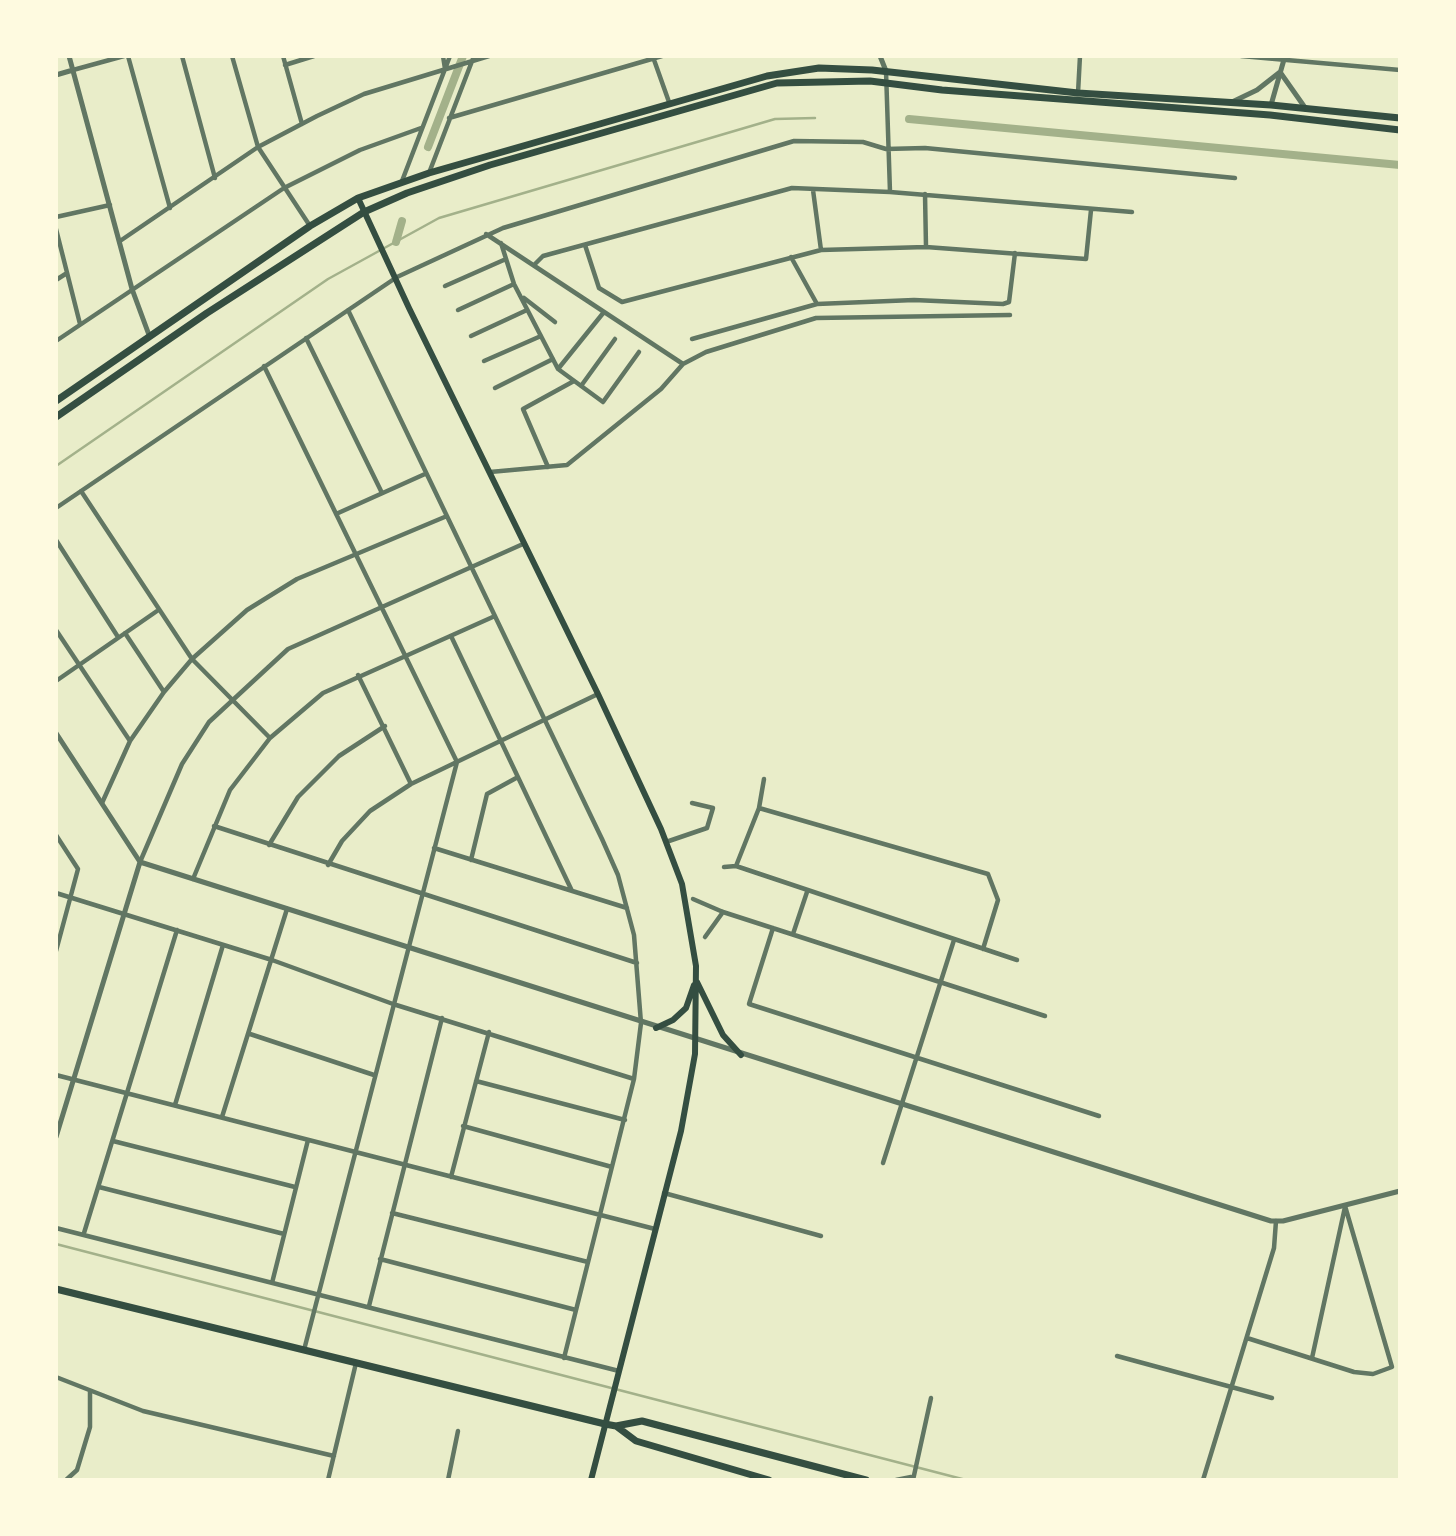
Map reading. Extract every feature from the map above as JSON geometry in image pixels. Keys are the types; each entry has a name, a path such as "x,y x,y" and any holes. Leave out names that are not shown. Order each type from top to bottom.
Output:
{"main road":[{"path":"56,401 310,226 358,198 429,173 767,76 819,68 886,71 1078,93 1233,102 1400,118"},
{"path":"56,417 154,349 364,212 407,193 490,165 777,83 827,80 886,82 943,90 1270,115 1400,130"},
{"path":"1270,115 1271,105"},
{"path":"358,198 393,276 598,694 666,842 682,884 696,979 696,1041 681,1131 591,1480"},
{"path":"149,335 154,349"},
{"path":"656,1028 673,1020 686,1008 696,979"},
{"path":"696,979 723,1035 741,1055"},
{"path":"56,1289 606,1423 636,1441 769,1480"},
{"path":"615,1426 642,1421 866,1480"}],"street":[{"path":"69,56 132,289 149,335"},
{"path":"56,75 126,56 170,208"},
{"path":"182,56 215,178"},
{"path":"232,56 258,147 310,226"},
{"path":"283,56 302,124"},
{"path":"285,65 314,56"},
{"path":"443,56 445,70"},
{"path":"402,182 450,56"},
{"path":"120,241 258,147 302,124 364,94 489,56"},
{"path":"449,118 662,56"},
{"path":"880,56 886,71 886,149 890,192"},
{"path":"1078,93 1080,56"},
{"path":"1241,56 1400,70"},
{"path":"1342,65 1345,56"},
{"path":"653,57 669,102"},
{"path":"1271,105 1284,59"},
{"path":"429,173 471,60"},
{"path":"1233,102 1257,90 1280,72"},
{"path":"1280,72 1306,109"},
{"path":"56,341 284,188 360,150 421,128"},
{"path":"56,508 348,310 393,276 486,234 794,141 863,142 886,149 925,148 1235,178"},
{"path":"534,265 543,256 792,188 925,194 1132,212"},
{"path":"813,190 821,250"},
{"path":"925,194 926,247"},
{"path":"56,217 110,205"},
{"path":"585,245 599,288 622,302 821,250 926,247 1086,259 1091,210"},
{"path":"56,229 80,324"},
{"path":"486,234 683,365"},
{"path":"501,243 514,284 558,369 603,402 639,352"},
{"path":"692,339 817,304 914,300 1003,304 1010,302 1014,253"},
{"path":"791,257 817,304"},
{"path":"445,286 506,259"},
{"path":"56,280 67,273"},
{"path":"458,310 514,284"},
{"path":"520,296 555,322"},
{"path":"348,310 545,719 612,863 627,908 637,963 641,1023 634,1079 564,1358"},
{"path":"471,336 527,310"},
{"path":"558,369 604,312"},
{"path":"490,472 567,465 661,389 683,365 706,352 816,317 1010,315"},
{"path":"484,361 541,336"},
{"path":"306,338 382,493"},
{"path":"581,386 615,340"},
{"path":"495,388 553,359"},
{"path":"264,366 457,762 304,1350"},
{"path":"548,467 523,409 574,381"},
{"path":"336,514 425,474"},
{"path":"81,491 191,659 270,738"},
{"path":"102,803 130,741 164,692 191,659 247,610 297,579 447,516"},
{"path":"56,540 118,637"},
{"path":"56,1137 140,862 182,764 209,722 288,649 523,544"},
{"path":"56,681 158,611"},
{"path":"193,879 230,790 270,738 323,693 404,654 495,616"},
{"path":"56,630 130,741"},
{"path":"125,633 164,692"},
{"path":"451,635 572,891"},
{"path":"358,675 411,784"},
{"path":"328,865 342,841 370,811 411,784 598,694"},
{"path":"269,845 298,797 339,756 385,726"},
{"path":"56,733 140,862 696,1041 1276,1221 1400,1191"},
{"path":"471,860 487,794 518,777"},
{"path":"736,866 759,807 764,779"},
{"path":"666,842 707,828 713,808 692,803"},
{"path":"759,807 988,874 998,900 982,949"},
{"path":"214,826 637,963"},
{"path":"56,835 78,869 73,898 56,951"},
{"path":"434,848 627,908"},
{"path":"724,867 736,866 807,892 1017,960"},
{"path":"793,934 807,892"},
{"path":"56,893 272,960 393,1004 634,1079"},
{"path":"693,899 723,912 1045,1016"},
{"path":"222,1117 287,909"},
{"path":"705,937 723,912"},
{"path":"773,928 749,1004 1099,1116"},
{"path":"84,1233 177,930"},
{"path":"883,1163 954,940"},
{"path":"175,1105 223,945"},
{"path":"369,1306 442,1018"},
{"path":"451,1177 489,1032"},
{"path":"250,1034 374,1075"},
{"path":"56,1075 655,1228"},
{"path":"476,1081 625,1120"},
{"path":"463,1126 612,1167"},
{"path":"272,1283 307,1140"},
{"path":"113,1141 295,1188"},
{"path":"99,1187 284,1234"},
{"path":"664,1193 821,1236"},
{"path":"1312,1358 1345,1206"},
{"path":"1247,1338 1354,1372 1373,1374 1392,1367 1345,1206"},
{"path":"392,1213 588,1262"},
{"path":"1203,1480 1274,1248 1276,1221"},
{"path":"56,1228 369,1306 618,1373"},
{"path":"380,1259 576,1310"},
{"path":"1117,1356 1272,1398"},
{"path":"328,1480 356,1363"},
{"path":"56,1377 142,1411 334,1455"},
{"path":"66,1480 77,1470 90,1427 90,1391"},
{"path":"896,1480 912,1478 931,1398"},
{"path":"448,1480 458,1432"}],"waterway":[{"path":"428,147 463,56"},
{"path":"56,466 328,279 439,218 775,119 815,118"},
{"path":"909,119 1400,165"},
{"path":"396,242 402,221"},
{"path":"56,1244 966,1480"}]}
